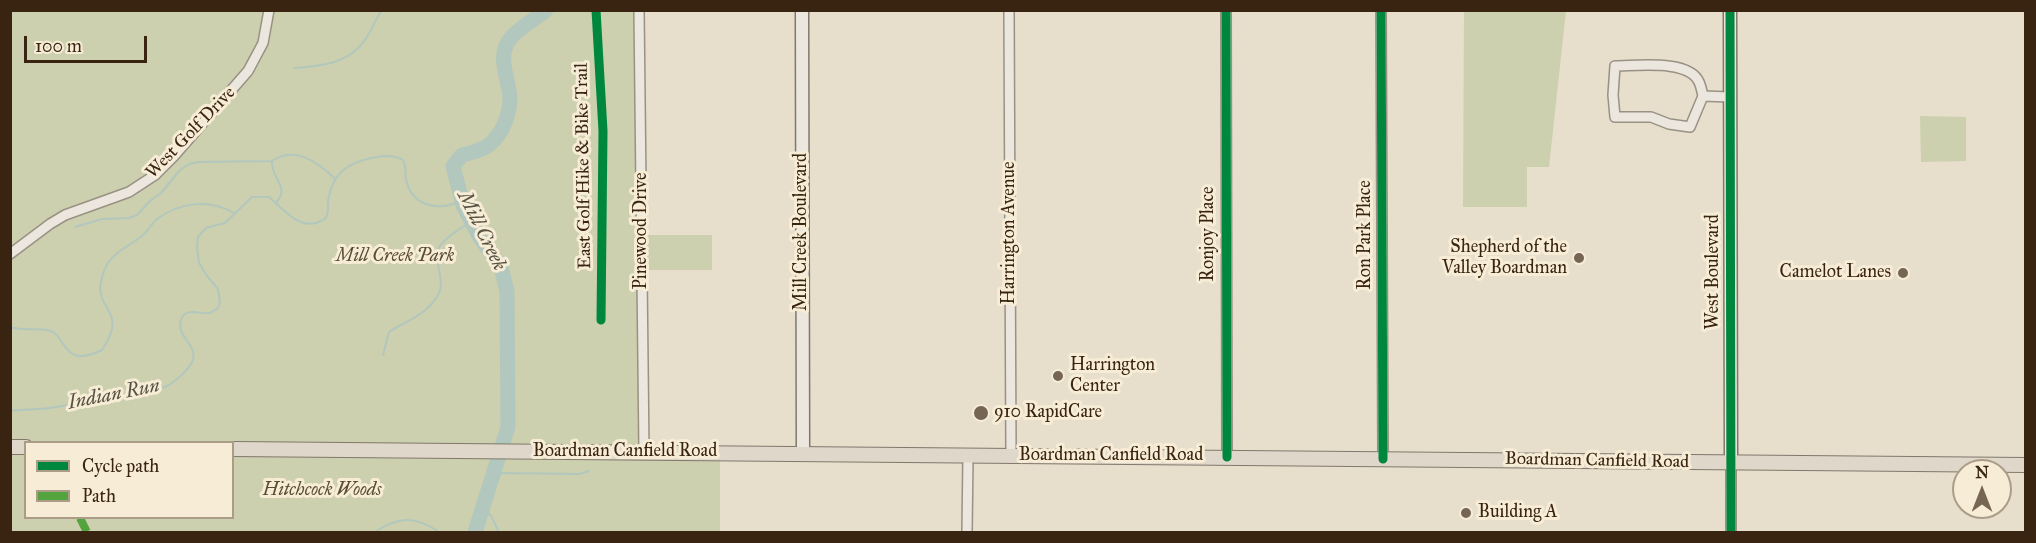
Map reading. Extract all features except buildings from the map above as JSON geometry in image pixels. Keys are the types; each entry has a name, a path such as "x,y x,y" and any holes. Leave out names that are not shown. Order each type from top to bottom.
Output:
{"main road":[{"name":"Boardman Canfield Road","path":"234,449 2025,465"}],"street":[{"name":"West Golf Drive","path":"10,254 57,219 129,192 155,175 248,71 263,43 269,10"},
{"name":"Pinewood Drive","path":"639,10 644,452"},
{"name":"Mill Creek Boulevard","path":"802,10 803,454"},
{"name":"Harrington Avenue","path":"1010,10 1011,456"},
{"name":"Ronjoy Place","path":"1226,10 1227,457"},
{"name":"Ron Park Place","path":"1381,10 1383,459"},
{"name":"West Boulevard","path":"1730,10 1731,532"},
{"path":"1615,66 1668,66 1689,70 1699,81 1703,96 1690,127 1668,124 1651,117 1616,117 1613,95 1615,66"},
{"path":"1703,96 1730,97"},
{"path":"968,456 968,532"}],"green space":[{"name":"Mill Creek Park","path":"10,11 639,11 642,235 712,235 712,270 642,270 644,452 720,453 720,532 11,532"},
{"path":"1464,11 1566,11 1549,167 1527,167 1527,207 1463,207"},
{"path":"1920,116 1966,117 1966,161 1921,162"}],"waterway":[{"path":"294,68 326,64 354,52 368,35 382,10"},
{"name":"Mill Creek","path":"475,532 508,427 507,291 501,267 479,236 463,205 453,166 462,155 480,150 490,144 502,129 510,102 504,68 506,46 517,32 546,10"},
{"path":"75,227 102,219 129,218 137,215 161,193 180,170 189,164 198,162 272,161 289,155 298,155 322,167 335,179"},
{"name":"Indian Run","path":"10,411 50,408 136,394 163,388 179,378 194,356 181,331 183,316 190,312 210,313 218,308 220,302 218,289 199,263 198,237 206,228 225,223 252,197 269,197 293,218 306,224 314,224 326,217 331,188 344,170 363,160 387,156 403,160 406,180 416,198 422,202 446,206 462,200"},
{"path":"272,161 272,168 282,192 276,203"},
{"path":"10,327 48,330 54,333 72,354 79,356 102,350 109,337 112,319 100,292 103,273 111,259 142,236 157,219 175,209 205,204 234,213"},
{"path":"383,355 389,332 417,316 435,300 441,286 437,252 442,243 451,235 471,222"},
{"path":"495,473 579,474 589,471"},
{"path":"484,508 499,532"},
{"path":"375,532 392,523 407,520 423,523 439,532"}],"marked path":[{"path":"80,519 87,532"}],"cycle path":[{"name":"East Golf Hike & Bike Trail","path":"596,10 603,131 601,320"},
{"path":"1226,10 1227,457"},
{"path":"1381,10 1383,459"},
{"path":"1730,10 1731,532"}],"place":[{"name":"Shepherd of the Valley Boardman","path":"1579,258"},
{"name":"Camelot Lanes","path":"1903,273"},
{"name":"Harrington Center","path":"1058,376"},
{"name":"910 RapidCare","path":"981,413"},
{"name":"Building A","path":"1466,513"}],"park label":[{"name":"Hitchcock Woods","path":"322,491"}]}
